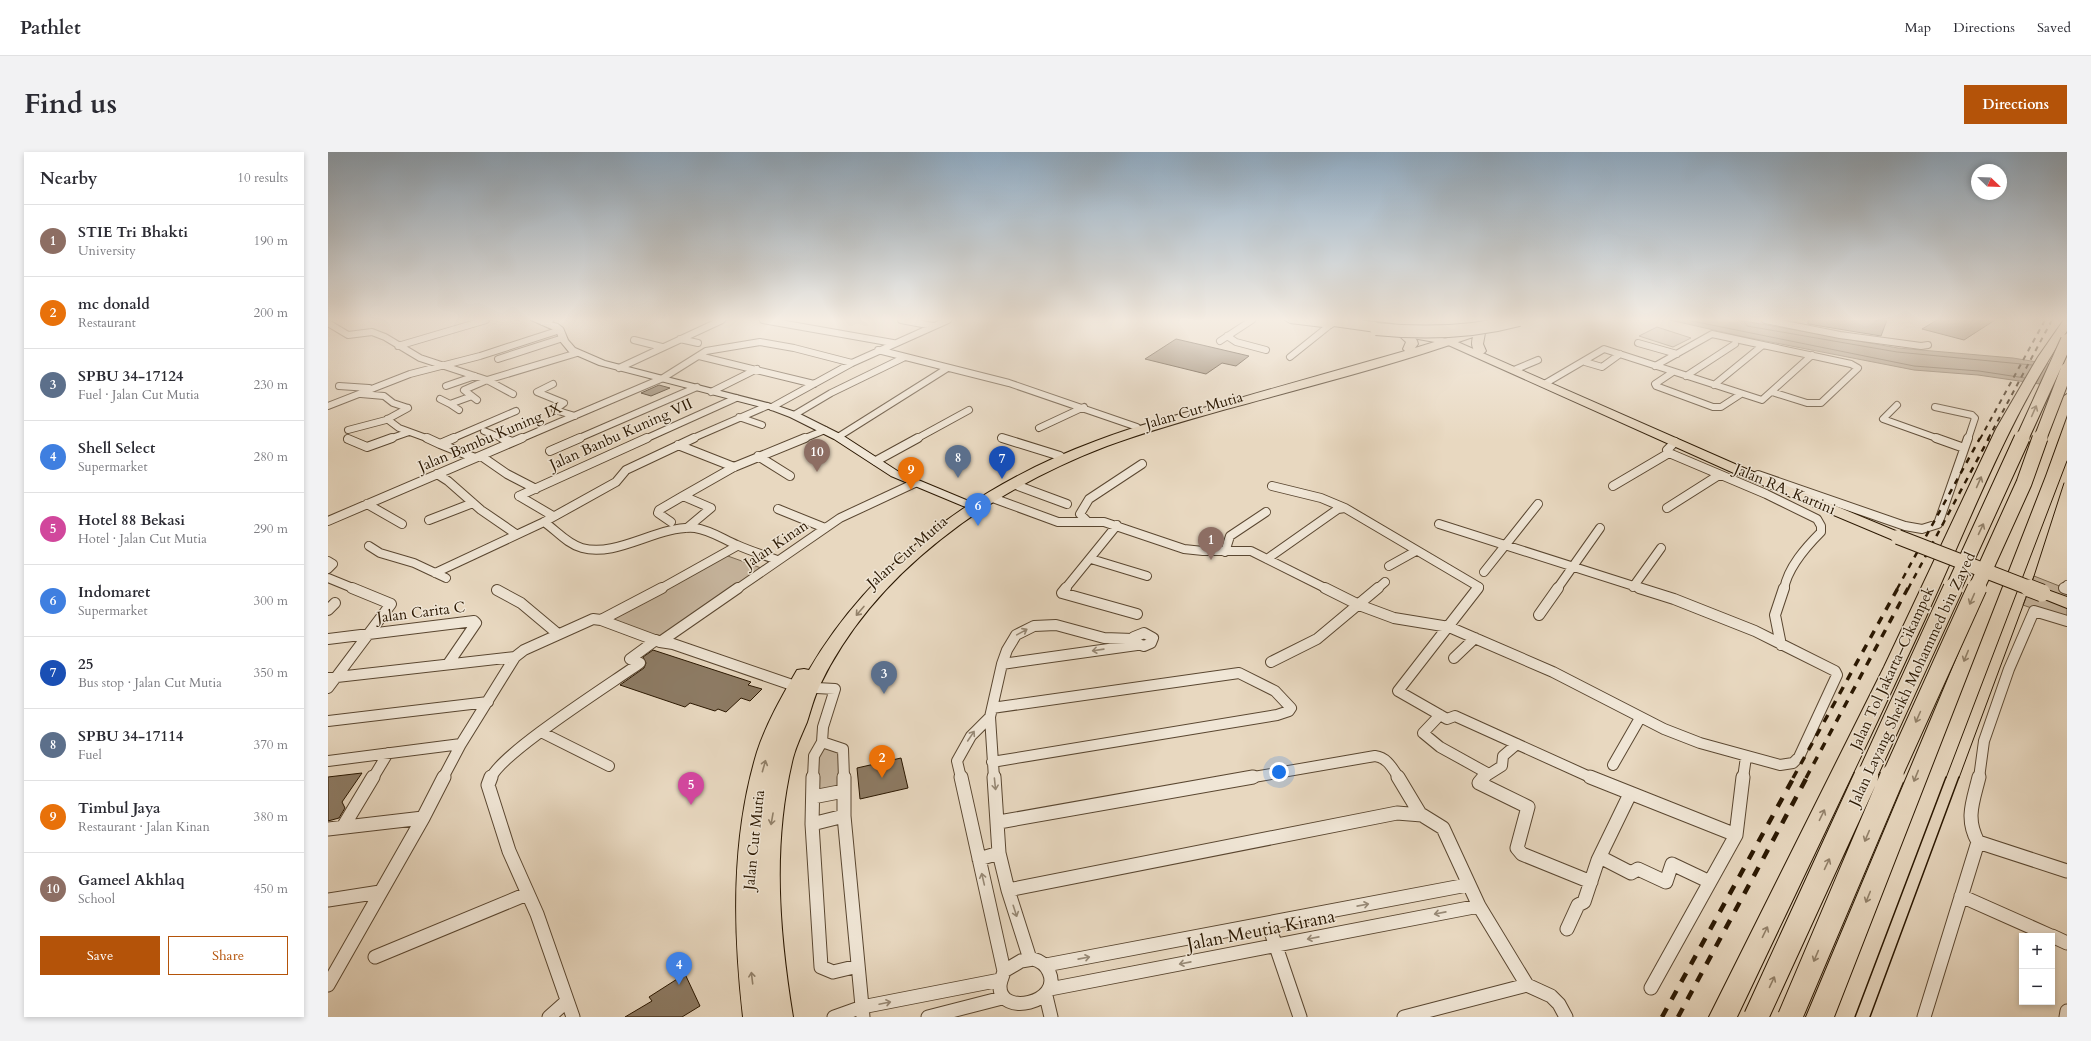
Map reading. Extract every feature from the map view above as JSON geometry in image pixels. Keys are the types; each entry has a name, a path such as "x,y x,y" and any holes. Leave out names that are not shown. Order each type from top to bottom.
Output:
{"highway":[{"name":"Jalan Cut Mutia","path":"779,1017 768,935 769,835 783,757 813,657 839,620 869,584 928,531 967,504 1009,480 1060,456 1137,427 1369,360"},
{"name":"Jalan Cut Mutia","path":"757,1017 750,963 747,910 755,802 768,752 784,714 852,620 886,582 932,539 990,497 1013,484 1080,452 1132,432 1378,360"},
{"name":"Jalan Tol Jakarta–Cikampek","path":"1723,1017 1882,692 1996,444 2041,360"},
{"name":"Jalan Layang Sheikh Mohammed bin Zayed","path":"1756,1017 2058,360"},
{"name":"Jalan Layang Sheikh Mohammed bin Zayed","path":"1790,1017 1906,744 2024,483 2067,369"},
{"path":"1820,1017 1907,800 2018,532 2067,398"}],"main road":[{"name":"Jalan RA. Kartini","path":"1489,360 1546,383 1675,442 1898,537 2067,603"},
{"name":"Jalan RA. Kartini","path":"1497,360 1510,368"}],"street":[{"path":"425,360 487,380 513,394"},
{"path":"328,406 404,376 463,360"},
{"path":"450,404 475,398 464,390 487,380 552,360"},
{"path":"598,360 619,368 770,406 794,415 838,437 895,474 967,504"},
{"path":"619,368 635,360"},
{"name":"Jalan Bambu Kuning IX","path":"328,521 663,378 691,360"},
{"path":"725,360 814,384"},
{"path":"841,360 852,363"},
{"path":"435,573 544,522 616,482 626,470 739,417 770,406 857,360"},
{"path":"794,415 831,393 898,360"},
{"path":"912,360 996,380 1084,407 1137,427"},
{"path":"1510,368 1537,360"},
{"path":"1546,383 1585,362 1602,367 1611,360"},
{"path":"1639,360 1762,400 1807,360"},
{"path":"1655,366 1665,360"},
{"path":"1686,376 1710,360"},
{"path":"1714,385 1744,360"},
{"path":"1772,392 1807,403 1821,403 1858,368 1851,364 1833,360"},
{"path":"711,392 757,369"},
{"path":"838,437 910,390 946,369"},
{"path":"1674,372 1655,384 1656,386 1713,407 1722,407 1741,394"},
{"path":"446,386 475,376"},
{"path":"553,384 537,392 564,403 555,410 575,416"},
{"path":"339,386 373,388"},
{"path":"550,452 697,387"},
{"path":"348,430 387,419 392,415 408,408 393,403 384,396 358,394"},
{"name":"Jalan Banbu Kuning VII","path":"553,516 519,496 736,398"},
{"path":"440,399 459,410"},
{"path":"1897,405 1884,419 1964,448"},
{"path":"1039,428 1084,407"},
{"path":"1740,470 1905,526 1918,529 1929,529 1938,524 1975,417 1935,407"},
{"path":"876,461 969,410"},
{"path":"440,444 516,411"},
{"path":"739,417 762,425"},
{"path":"387,419 402,431 410,432 478,457 507,474 536,488"},
{"path":"671,522 658,513 659,510 734,467 825,430"},
{"path":"484,431 512,442"},
{"path":"348,439 367,447 410,432"},
{"path":"1002,438 1060,456"},
{"path":"1669,453 1667,450 1675,442"},
{"path":"678,445 734,467"},
{"path":"1669,453 1766,494 1817,519 1821,526 1821,532 1807,546 1786,578 1783,595 1776,615 1781,645"},
{"path":"1613,486 1669,453"},
{"path":"758,456 790,476"},
{"path":"1087,521 1080,514 1089,499 1142,464"},
{"path":"437,474 448,481 473,503 516,534"},
{"path":"1668,508 1719,475"},
{"name":"Jalan Kinan","path":"541,732 640,663 630,660 777,560 852,511 915,483"},
{"path":"1013,484 1067,504"},
{"path":"1272,486 1321,498 1351,510 1416,551 1479,587 1398,691 1447,719 1455,716 1630,794 1736,835"},
{"path":"682,496 711,508 688,528"},
{"path":"990,497 1058,522 1087,521 1117,525 1195,551 1225,552 1236,549 1251,551 1359,605 1394,618 1449,627 1475,638 1553,672 1640,718 1700,743 1746,757 1780,765 1792,763 1798,757 1838,675 1835,671 1755,631 1674,599 1439,524"},
{"path":"430,520 473,503"},
{"path":"367,504 402,524"},
{"path":"1484,572 1538,504"},
{"path":"1267,559 1338,509 1345,508"},
{"path":"778,510 826,528"},
{"path":"1225,552 1226,542 1230,536 1266,512"},
{"path":"544,522 578,546 590,550 688,528 711,533 737,546 777,560"},
{"path":"1117,525 1062,593 1137,614"},
{"path":"1539,615 1600,528"},
{"path":"369,546 380,553 414,563 446,578"},
{"path":"601,620 689,574 737,546"},
{"path":"1633,586 1661,548"},
{"path":"1389,566 1416,551"},
{"path":"1091,559 1147,576"},
{"path":"328,561 333,564 328,569"},
{"path":"328,578 391,604 333,678 328,688"},
{"path":"1271,662 1317,638 1359,605 1384,582"},
{"path":"2067,585 2064,588 2067,589"},
{"path":"497,590 521,603 558,634"},
{"path":"328,610 335,602"},
{"path":"2067,621 2034,610 2009,669 1984,741 1980,778 1972,806 1971,829 1978,842 2067,872"},
{"path":"329,983 423,818 461,744 485,702 515,657 524,650 593,619 601,620 658,641 673,644 804,687 835,689 823,726 822,742 814,756 812,824 820,967 833,972 858,966"},
{"name":"Jalan Carita C","path":"369,634 474,620 476,622 448,664"},
{"path":"1002,664 1135,642 1104,638 1056,625 1034,626 1016,635 1007,650 1002,664 991,712 992,762 999,822 1000,853 1008,890 1030,959"},
{"path":"328,639 369,634"},
{"path":"1454,658 1475,638"},
{"path":"333,678 515,657"},
{"path":"992,762 1277,715 1289,711 1291,708 1287,702 1264,682 1239,673 991,712 978,725 957,760 979,859 1002,976"},
{"path":"328,721 485,702"},
{"path":"1440,715 1424,733 1440,747 1487,773 1494,772 1502,766 1503,756 1517,744"},
{"path":"1613,765 1640,718"},
{"path":"573,1017 537,914 509,852 488,785 492,775 501,764 541,732 609,766"},
{"path":"822,742 843,749 844,816 863,1012"},
{"path":"328,761 388,752 461,744"},
{"path":"343,827 388,752"},
{"path":"999,822 1375,756 1382,757 1388,761 1419,812 1443,828 1479,906 1527,985"},
{"path":"1652,988 1736,835 1746,757"},
{"path":"1487,773 1479,783 1528,807 1517,848 1522,854 1591,882"},
{"path":"813,798 844,791"},
{"path":"1567,929 1578,905 1584,902 1600,857 1630,794"},
{"path":"1008,890 1397,813 1419,812"},
{"path":"812,824 844,816"},
{"path":"328,829 423,818"},
{"path":"1924,1017 1978,842"},
{"path":"979,859 1000,853"},
{"path":"1600,857 1631,873 1638,869 1666,882 1672,864 1710,882"},
{"name":"Jalan Meutia Kirana","path":"1046,965 1468,885"},
{"path":"328,900 380,892"},
{"path":"375,957 527,894"},
{"path":"1961,896 2045,933"},
{"name":"Jalan Meutia Kirana","path":"1048,992 1275,945 1479,906"},
{"path":"1268,923 1300,1017"},
{"path":"2055,937 2067,943"},
{"path":"1048,992 1037,1003 1018,1012 1002,998 999,989 1002,976 1011,964 1030,959 1039,960 1046,965 1051,976 1048,992 1051,1017"},
{"path":"834,1017 863,1012 1002,976"},
{"path":"1404,1017 1527,985 1544,991 1560,1002 1566,1017"},
{"path":"928,1017 1002,998"},
{"path":"549,1017 567,1000"},
{"path":"2066,1017 2067,1011"}],"shaded area":[{"path":"725,555 764,569 661,640 606,617 644,603"},
{"path":"2034,576 2067,589 2067,621 2023,605"},
{"path":"822,742 843,749 844,791 813,797 814,756"}],"water":[{"path":"1865,360 2027,360 2067,367 2067,388 1978,375 1914,370"}],"building":[{"path":"1151,360 1243,360 1236,366 1222,363 1206,374"},
{"path":"659,385 670,388 651,396 641,393"},
{"path":"653,650 751,682 748,685 762,689 750,701 741,698 726,712 718,709 715,711 690,703 685,707 620,685 644,668 646,663 643,657"},
{"path":"901,758 908,788 860,799 857,768"},
{"path":"362,773 342,802 345,808 339,818 328,821 328,777"},
{"path":"685,974 700,1006 682,1017 625,1017 652,1001 649,997"}],"tram line":[{"path":"1946,778 2067,461"},
{"path":"1959,778 2034,576 2064,483"},
{"path":"1855,1017 1946,777"},
{"path":"1870,1017 1959,777"}],"railway":[{"path":"1980,439 2023,360"},
{"path":"1988,439 2030,360"},
{"path":"1897,589 1980,438"},
{"path":"1908,589 1989,438"},
{"path":"1793,778 1898,588"},
{"path":"1806,778 1908,588"},
{"path":"1662,1017 1794,777"},
{"path":"1678,1017 1807,777"}],"place":[{"name":"Gameel Akhlaq","path":"817,472"},
{"name":"SPBU 34-17114","path":"958,478"},
{"name":"25","path":"1002,479"},
{"name":"Timbul Jaya","path":"911,490"},
{"name":"Indomaret","path":"978,526"},
{"name":"STIE Tri Bhakti","path":"1211,560"},
{"name":"SPBU 34-17124","path":"884,694"},
{"name":"mc donald","path":"882,778"},
{"name":"Hotel 88 Bekasi","path":"691,805"},
{"name":"Shell Select","path":"679,985"}]}
